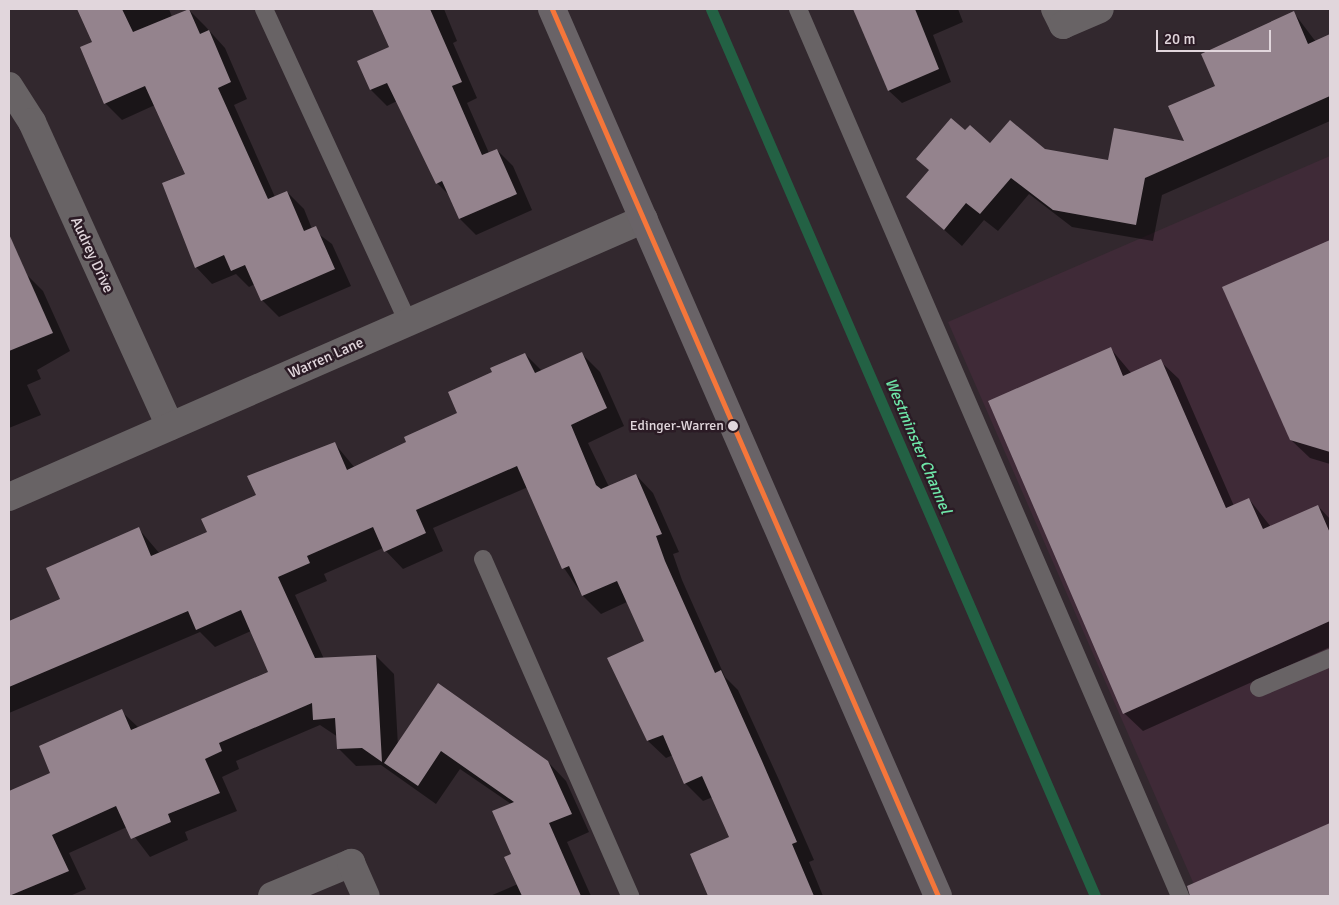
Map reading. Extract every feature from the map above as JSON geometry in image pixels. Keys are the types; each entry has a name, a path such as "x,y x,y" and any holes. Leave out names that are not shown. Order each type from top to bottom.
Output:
{"main road":[{"path":"552,9 938,896"}],"street":[{"path":"1059,17 1100,9"},
{"name":"Audrey Drive","path":"9,86 32,122 170,426"},
{"name":"Warren Lane","path":"9,497 644,219"},
{"path":"272,896 351,863 366,896"}],"lane":[{"path":"264,9 408,322"},
{"path":"798,9 1180,896"},
{"path":"483,559 630,896"},
{"path":"1258,688 1330,658"}],"shaded area":[{"path":"1330,156 1330,896 1199,896 948,322"}],"building":[{"path":"77,9 122,9 133,32 189,9 200,34 209,30 231,82 218,88 268,199 287,191 304,231 316,226 335,269 261,301 245,265 231,271 224,255 195,268 162,183 185,174 145,86 104,104 80,47 92,42"},
{"path":"372,9 430,9 462,82 452,86 482,155 497,149 517,194 459,219 442,181 436,184 387,83 370,90 357,61 389,47"},
{"path":"853,9 915,9 939,69 888,91"},
{"path":"1294,11 1308,44 1330,34 1330,96 1145,178 1136,225 1053,210 1011,178 980,214 966,203 944,230 906,197 929,170 916,159 951,118 965,130 970,125 990,143 1010,120 1045,149 1108,160 1114,128 1184,141 1168,106 1215,86 1201,54"},
{"path":"9,234 53,333 9,351"},
{"path":"1330,240 1330,452 1290,440 1222,287"},
{"path":"1111,347 1123,376 1161,359 1226,508 1249,498 1263,529 1318,505 1330,533 1330,621 1123,714 988,401"},
{"path":"582,352 607,408 571,425 596,485 601,489 636,474 662,534 656,536 665,561 715,673 721,670 762,761 797,842 792,844 814,896 708,896 690,854 729,837 702,776 684,784 663,735 647,741 607,658 644,641 617,581 582,596 569,566 562,569 517,466 416,510 426,533 384,552 373,527 307,556 310,563 278,577 315,658 376,655 382,762 362,748 337,749 335,718 313,720 312,703 219,743 222,751 205,759 220,793 168,814 171,822 131,839 116,806 52,835 69,871 9,896 9,791 50,773 39,746 122,709 131,730 268,672 241,610 196,630 188,611 9,687 9,621 60,599 46,568 139,527 151,556 207,532 201,519 256,495 247,476 335,442 347,470 406,442 404,437 457,413 448,392 492,372 490,368 525,353 535,373"},
{"path":"438,683 548,761 572,814 549,823 581,896 522,896 504,857 511,854 492,811 514,802 441,751 418,786 384,763"},
{"path":"1330,823 1330,896 1190,896 1187,886"}],"waterway":[{"name":"Westminster Channel","path":"711,9 1095,896"}],"transit line":[{"path":"552,9 938,896"}],"place":[{"name":"Edinger-Warren","path":"733,426"}]}
